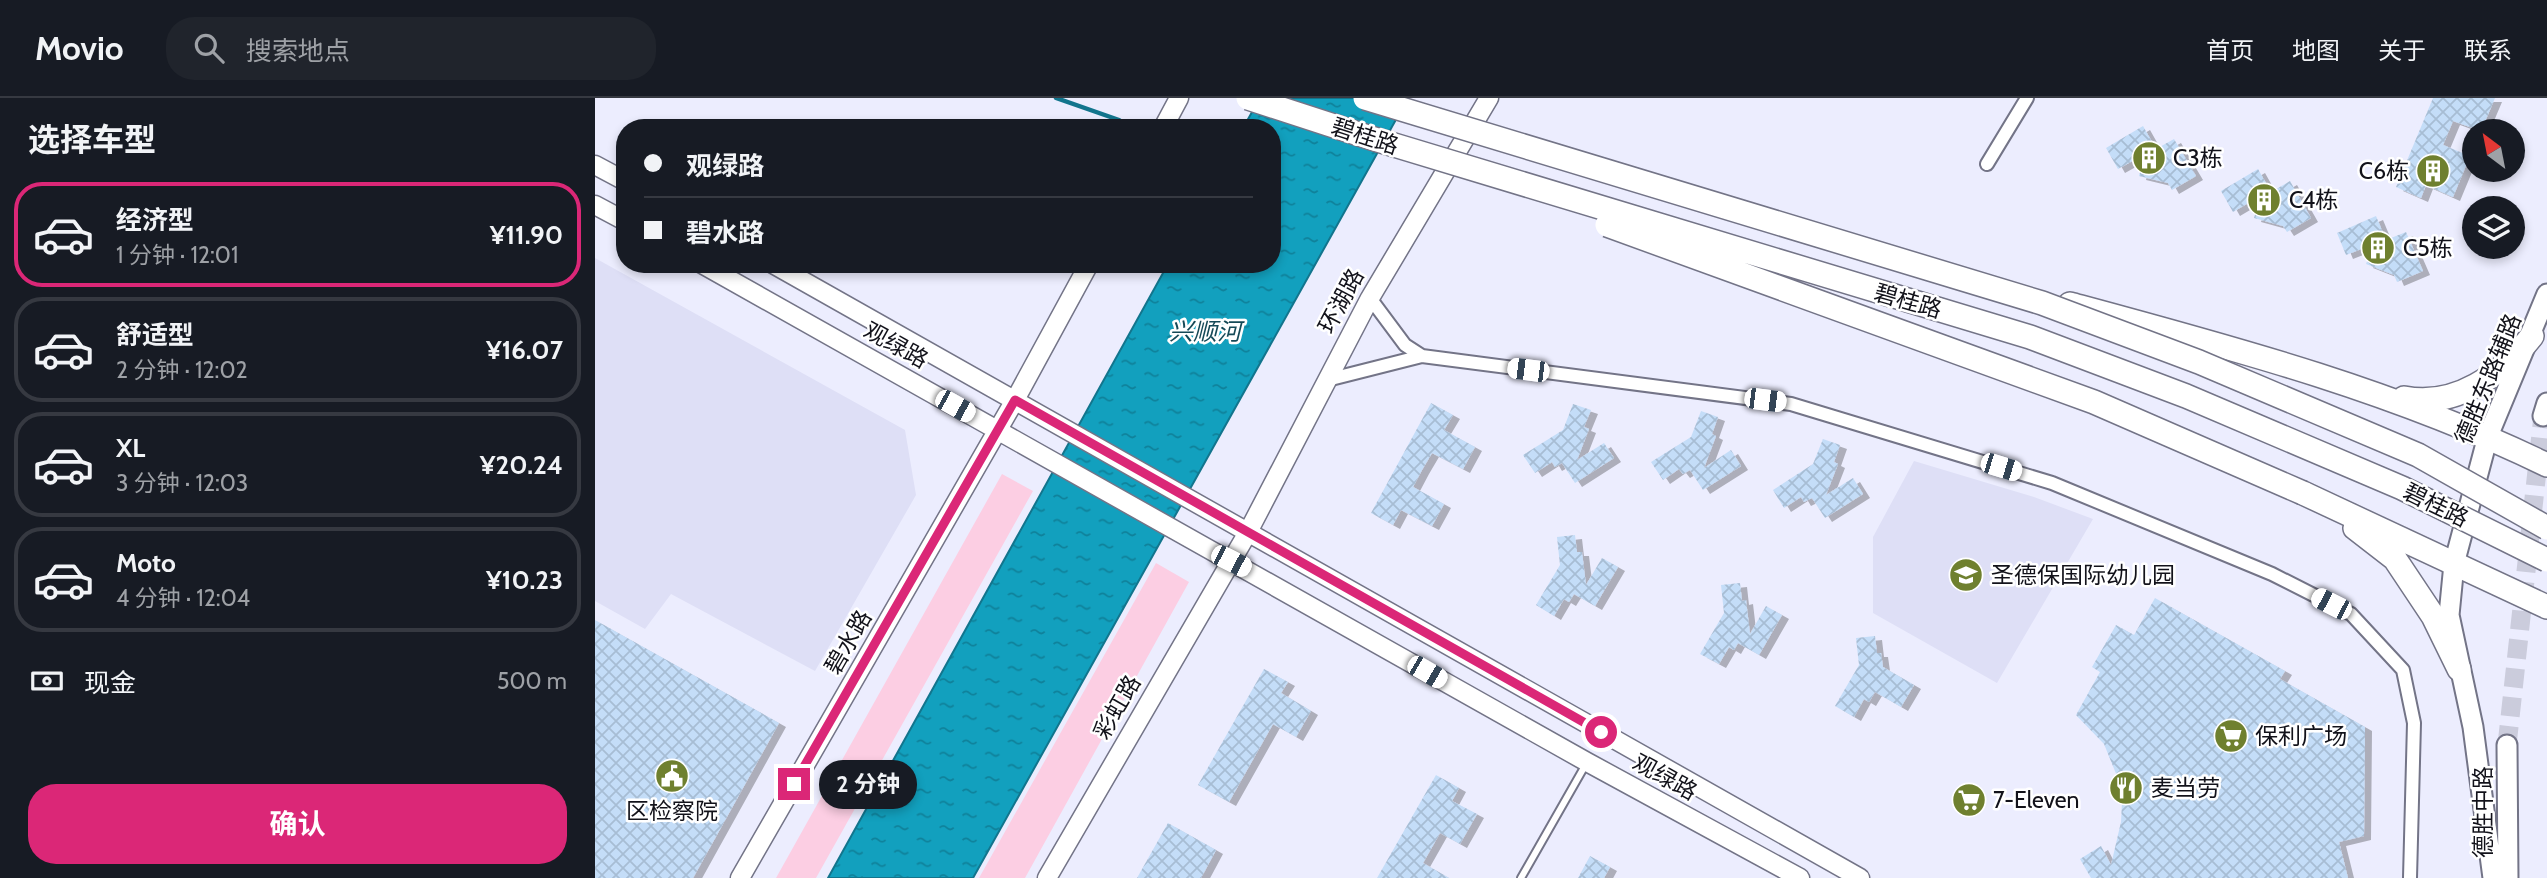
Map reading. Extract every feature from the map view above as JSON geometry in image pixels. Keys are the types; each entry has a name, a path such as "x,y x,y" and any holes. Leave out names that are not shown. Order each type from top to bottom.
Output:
{"highway":[{"name":"碧桂路","path":"1248,98 2030,337 2186,396 2364,472 2547,560"},
{"name":"碧桂路","path":"1365,98 2042,303 2199,362 2418,455 2547,528"},
{"path":"1338,127 2094,402 2303,493 2547,607"},
{"path":"1831,241 2280,361 2488,436 2547,466"},
{"path":"2367,391 2413,400 2453,398 2514,359 2532,336"},
{"path":"2303,493 2344,519 2395,559 2433,617 2459,669"}],"main road":[{"path":"1168,119 1179,98"},
{"name":"环湖路","path":"1247,534 1370,298 1489,98"},
{"path":"595,165 616,176"},
{"path":"595,205 616,216"},
{"name":"观绿路","path":"718,273 1587,762 1800,878"},
{"name":"观绿路","path":"789,273 1860,878"},
{"path":"1015,400 1084,273"},
{"name":"德胜东路辅路","path":"2493,878 2473,727 2449,615 2454,564 2488,436 2532,336 2547,294"},
{"name":"碧水路","path":"740,878 1015,400"},
{"name":"彩虹路","path":"1047,878 1247,534"},
{"name":"德胜中路","path":"2507,745 2508,878"}],"street":[{"path":"1987,164 2027,98"},
{"path":"1370,298 1405,345 1422,356"},
{"path":"1327,380 1422,356 1791,404 2052,483 2272,574 2351,614 2403,670 2414,723 2410,878"}],"lane":[{"path":"1521,878 1587,762"}],"shaded area":[{"path":"595,258 616,270 616,273 622,273 905,430 916,495 815,671 671,594 645,629 595,601"},
{"name":"圣德保国际幼儿园","path":"1914,461 2034,497 2093,519 1997,683 1873,613 1873,537"},
{"path":"1002,474 1033,491 816,878 776,878"},
{"path":"1156,563 1189,582 1025,878 979,878"}],"water":[{"name":"兴顺河","path":"1260,98 1408,98 973,878 828,878 1163,273 1281,273 1281,119 1248,119"}],"building":[{"name":"C6栋","path":"2433,98 2495,98 2486,119 2462,119 2462,124 2453,121 2443,145 2462,153 2462,175 2453,197 2426,185 2421,198 2396,187"},
{"name":"C3栋","path":"2143,126 2156,149 2174,139 2196,176 2172,190 2168,183 2139,176 2145,154 2118,169 2106,148"},
{"name":"C4栋","path":"2258,169 2271,192 2290,181 2311,218 2287,232 2283,226 2254,218 2260,196 2233,212 2221,191"},
{"name":"C5栋","path":"2376,216 2386,240 2406,232 2423,271 2397,282 2394,275 2366,264 2374,244 2346,255 2337,233"},
{"path":"1431,403 1453,415 1444,430 1475,447 1463,469 1432,453 1422,470 1413,487 1444,504 1432,526 1401,510 1393,525 1371,513"},
{"path":"1573,404 1591,410 1584,427 1589,429 1577,460 1604,443 1614,458 1575,483 1562,463 1555,467 1552,462 1535,473 1523,455 1563,430"},
{"path":"1701,411 1718,417 1712,434 1716,436 1704,468 1731,450 1741,466 1703,490 1690,470 1683,474 1679,469 1663,480 1651,462 1691,437"},
{"path":"1823,439 1840,445 1834,462 1838,464 1826,495 1853,478 1863,494 1825,518 1812,498 1804,502 1801,497 1784,508 1773,490 1813,464"},
{"path":"1575,535 1577,552 1582,552 1586,585 1602,558 1618,567 1595,606 1574,594 1569,602 1564,599 1554,616 1536,605 1560,565 1557,537"},
{"path":"1740,583 1742,601 1746,600 1750,634 1766,606 1782,615 1759,655 1738,643 1734,650 1729,647 1719,664 1700,654 1724,613 1721,585"},
{"name":"保利广场","path":"2155,598 2285,671 2280,679 2365,727 2364,836 2339,842 2348,878 2091,878 2080,859 2101,846 2111,865 2121,822 2122,802 2119,781 2104,744 2076,715 2100,672 2092,667 2116,625 2134,635"},
{"name":"区检察院","path":"595,620 779,723 693,878 595,878"},
{"path":"1875,636 1877,653 1881,653 1883,667 1914,685 1901,707 1875,692 1869,702 1864,699 1854,717 1835,706 1859,665 1856,638"},
{"path":"1264,669 1288,682 1281,693 1311,711 1296,737 1273,724 1229,802 1198,785"},
{"path":"1436,775 1459,788 1452,801 1477,814 1460,844 1440,833 1423,863 1449,878 1377,878"},
{"path":"1168,823 1216,850 1201,878 1137,878"},
{"path":"1590,856 1610,867 1604,878 1578,878"}],"waterway":[{"path":"1056,98 1116,119"}],"tunnel":[{"path":"2507,745 2543,416"}],"place":[{"name":"C3栋","path":"2149,158"},
{"name":"C6栋","path":"2433,171"},
{"name":"C4栋","path":"2264,200"},
{"name":"C5栋","path":"2378,248"},
{"name":"圣德保国际幼儿园","path":"1966,575"},
{"name":"保利广场","path":"2231,736"},
{"name":"区检察院","path":"672,776"},
{"name":"麦当劳","path":"2126,788"},
{"name":"7-Eleven","path":"1969,800"}],"route":[{"path":"794,784 1015,400 1247,534 1601,732"}]}
